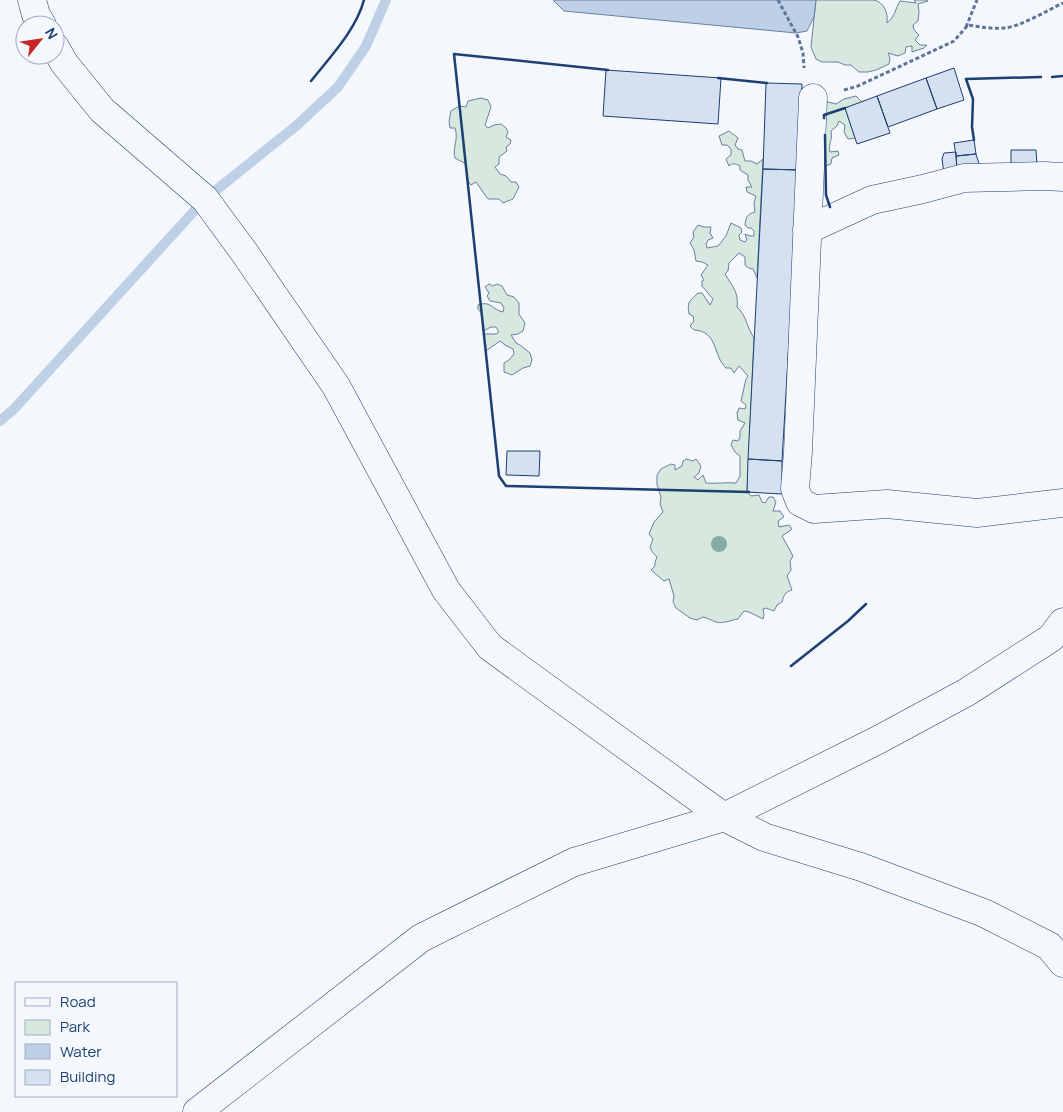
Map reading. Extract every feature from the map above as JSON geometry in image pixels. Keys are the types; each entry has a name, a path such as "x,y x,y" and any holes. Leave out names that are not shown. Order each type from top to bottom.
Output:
{"street":[{"path":"32,0 36,15"},
{"path":"65,64 102,110 205,199 244,252 336,386 446,590 490,647 724,817 764,837 861,867 984,912 1049,946 1063,963"},
{"path":"813,98 795,489 800,502 814,509 887,504 978,512 1063,503"},
{"path":"807,230 872,200 923,190 964,178 1063,177"},
{"path":"198,1112 421,938 574,862 724,817 878,740 967,692 1051,638 1063,622"}],"path":[{"path":"778,0 798,37 803,53 805,72 813,98 858,86 954,41 966,27 977,0"},
{"path":"966,27 968,25 1006,28 1030,20 1063,3"}],"green space":[{"path":"816,0 878,1 885,9 887,23 893,16 900,1 916,3 914,0 927,0 918,4 918,21 913,25 914,30 919,35 915,40 920,45 927,45 912,52 912,46 906,47 905,53 898,56 888,53 890,58 889,64 868,72 859,72 851,65 838,62 822,62 816,59 811,47"},
{"path":"856,96 862,102 845,108 855,138 848,139 844,132 845,125 839,121 837,126 831,131 830,152 838,151 839,155 832,158 831,164 825,166 823,104 828,102 836,104 844,99"},
{"path":"481,98 488,100 491,107 485,125 488,128 501,124 508,132 506,137 511,140 510,144 506,147 507,151 499,157 499,164 495,167 500,174 506,176 511,182 516,182 519,187 513,199 503,203 499,199 488,199 476,182 471,185 468,181 466,164 455,158 456,132 455,128 450,128 451,111 459,106 466,107 468,101"},
{"path":"729,131 738,138 735,145 738,149 742,150 745,161 757,164 763,159 757,278 753,269 745,265 745,257 739,253 729,263 728,271 725,274 736,293 737,307 754,338 747,492 751,496 759,495 762,502 765,503 769,497 773,497 776,502 773,511 780,511 784,517 778,521 779,527 789,525 792,529 782,536 793,556 790,561 791,570 787,576 792,590 785,594 782,602 777,605 774,611 766,608 763,609 763,619 744,611 738,619 716,622 703,617 697,620 690,618 676,608 673,602 674,596 669,579 664,581 651,570 655,566 657,557 650,547 653,539 649,534 654,522 663,512 657,485 657,475 661,469 671,464 675,465 675,470 682,466 683,461 686,459 693,461 696,459 701,466 699,473 694,477 698,480 703,475 706,483 736,483 740,476 740,456 731,445 733,440 738,441 740,431 745,423 738,420 737,413 739,408 745,409 746,405 741,401 748,376 739,366 734,373 731,368 726,368 711,339 702,331 694,330 690,326 694,321 693,316 689,314 688,306 698,293 702,293 710,305 713,299 702,286 702,281 704,280 701,275 708,265 696,261 694,250 690,243 694,237 693,232 698,225 711,227 710,233 713,238 708,240 707,248 718,246 726,236 731,223 741,228 740,240 745,242 747,240 745,234 754,236 754,231 745,225 747,216 755,212 754,203 756,196 747,192 746,187 752,187 748,180 748,175 740,170 738,165 732,164 729,166 726,159 731,155 731,149 727,145 722,145 719,136"},
{"path":"489,284 502,286 507,295 514,297 519,303 519,314 525,323 523,331 511,335 516,343 530,353 532,360 530,366 512,375 504,372 504,363 514,354 513,349 500,341 486,351 484,334 496,334 499,332 496,327 483,331 482,314 478,309 478,305 489,304 503,312 504,308 501,303 490,301 487,296 489,293 485,287"}],"water":[{"path":"553,0 816,0 814,17 807,31 796,33 564,11"}],"building":[{"path":"954,68 964,100 937,109 926,78"},
{"path":"606,70 721,78 718,124 603,116"},
{"path":"926,78 937,109 888,127 877,96"},
{"path":"766,83 802,84 799,170 763,169"},
{"path":"877,96 890,133 857,144 845,108"},
{"path":"974,140 976,154 956,156 954,143"},
{"path":"1011,150 1036,150 1037,165 1011,166"},
{"path":"956,152 957,171 944,174 942,159 944,153"},
{"path":"976,154 980,167 957,171 956,156"},
{"path":"763,169 799,170 782,461 748,459"},
{"path":"507,451 540,451 539,476 506,475"},
{"path":"748,459 782,461 782,494 747,492"}],"waterway":[{"path":"0,421 14,409 205,199 296,126 338,87 366,46 386,0"}],"wall":[{"path":"311,81 349,32 364,0"},
{"path":"608,70 454,54 499,476 506,486 749,492"},
{"path":"1052,77 1063,76"},
{"path":"974,140 972,127 973,99 966,79 1041,77"},
{"path":"718,78 767,83"},
{"path":"824,118 824,115 845,108"},
{"path":"825,135 826,195 830,207"},
{"path":"791,666 848,621 866,604"}]}
